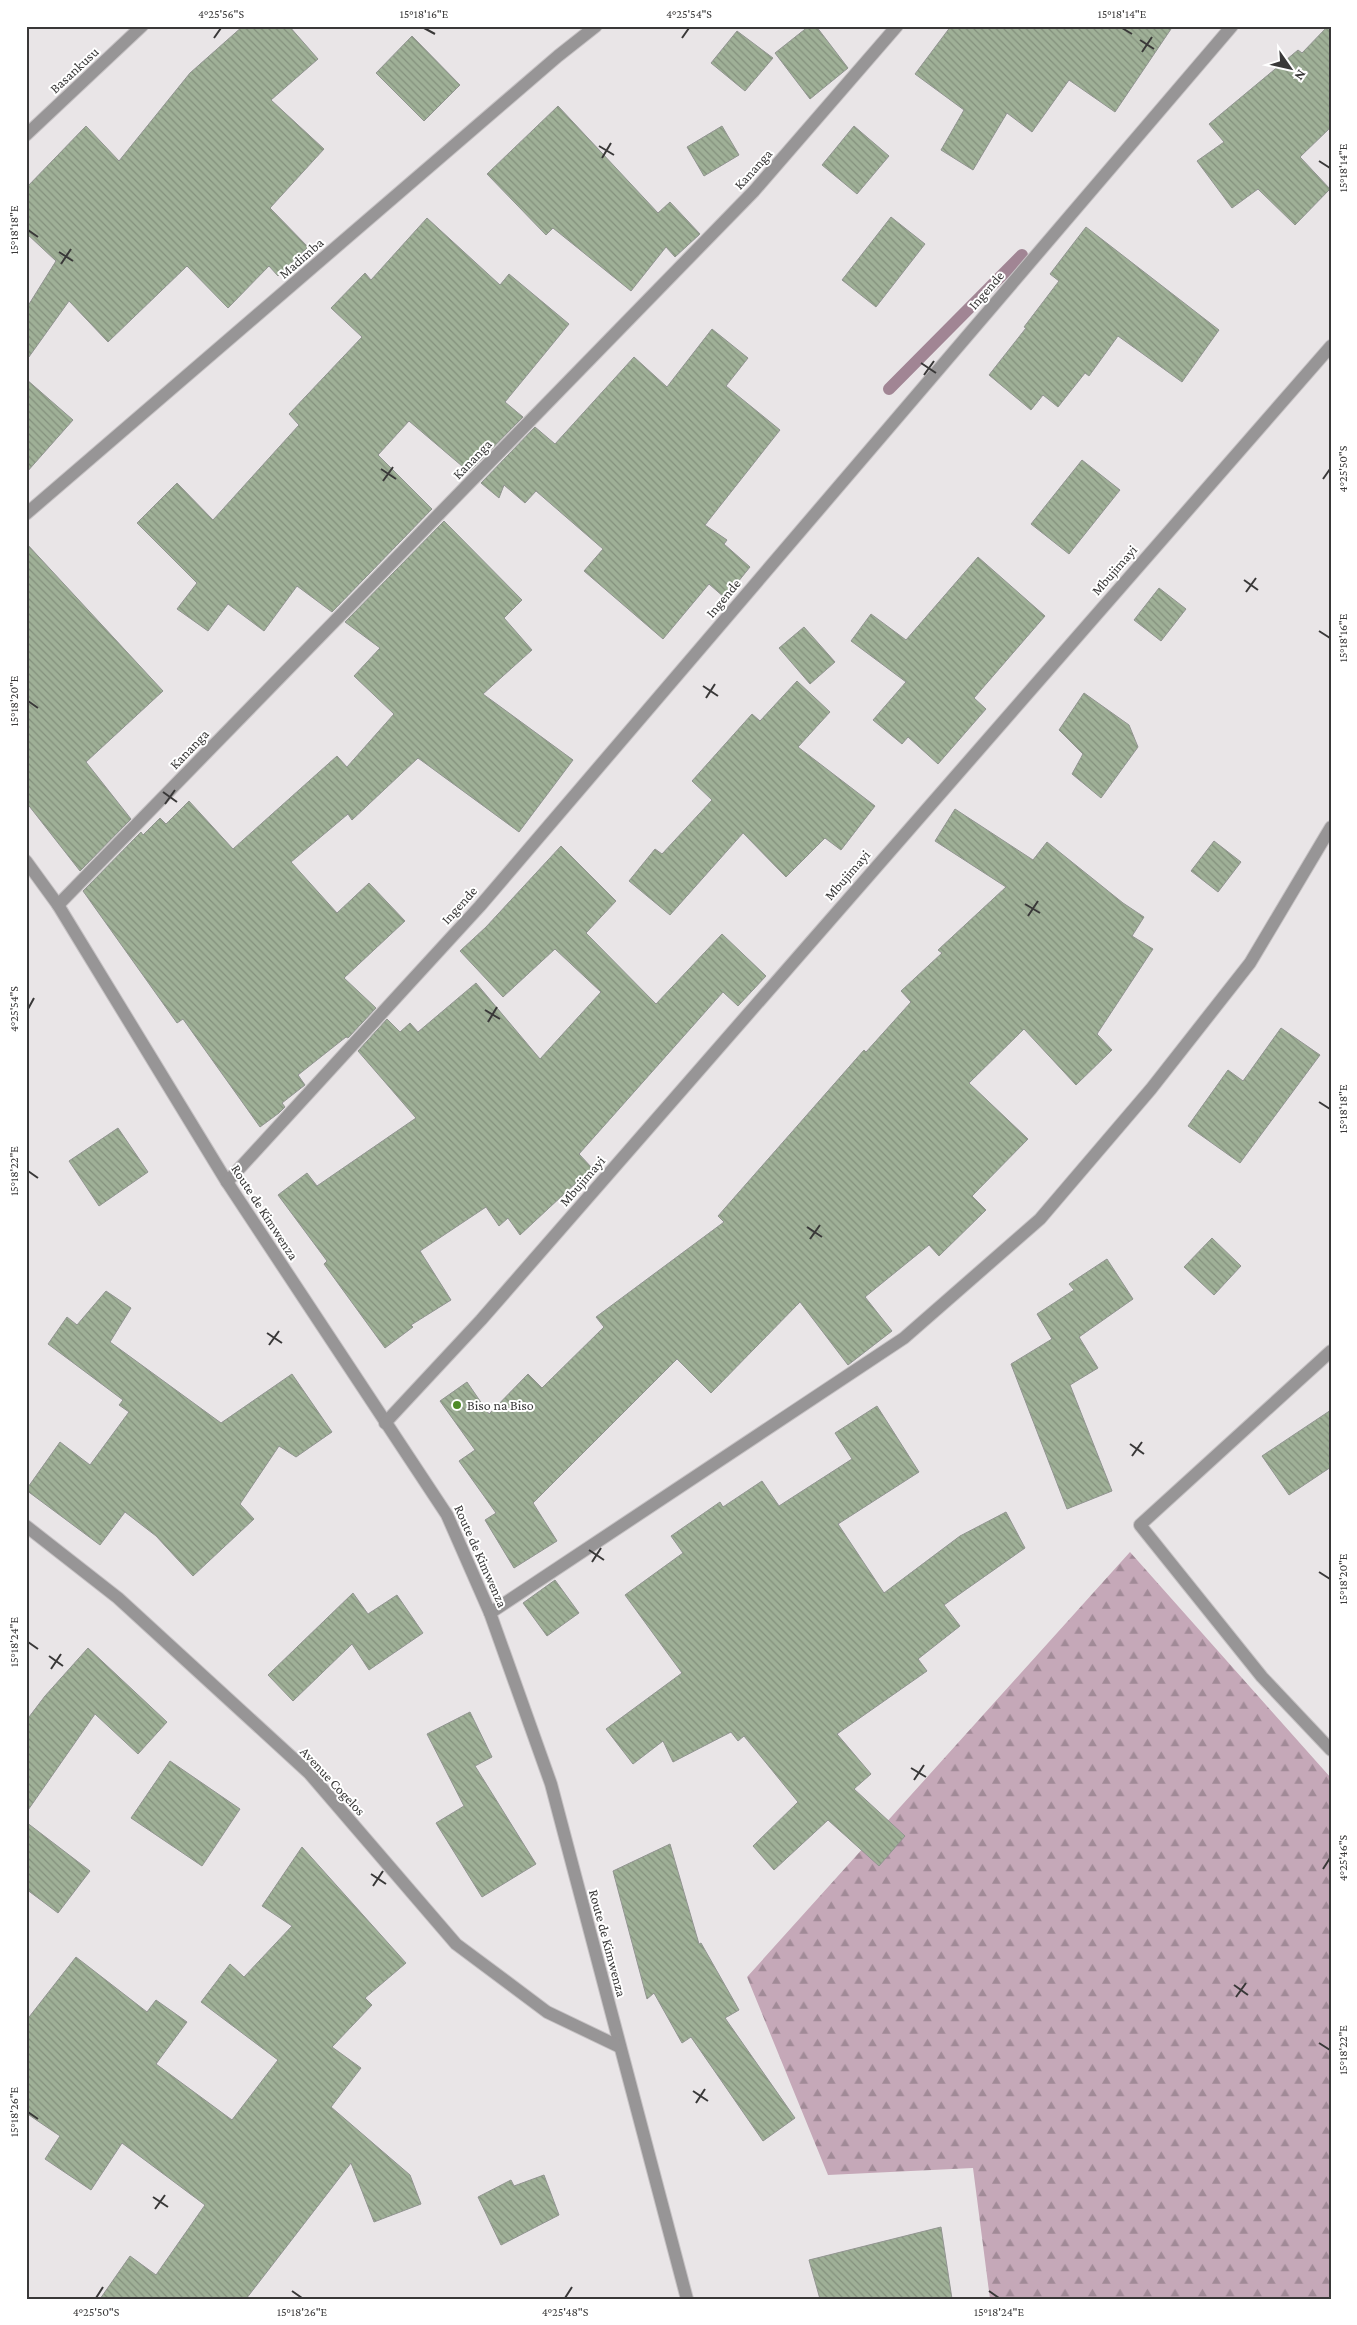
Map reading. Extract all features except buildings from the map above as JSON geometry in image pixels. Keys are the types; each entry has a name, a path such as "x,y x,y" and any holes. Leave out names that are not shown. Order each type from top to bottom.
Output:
{"street":[{"name":"Basankusu","path":"26,135 142,26"},
{"name":"Madimba","path":"26,514 558,56 596,26"},
{"name":"Kananga","path":"58,905 754,191 837,98 897,26"},
{"name":"Ingende","path":"227,1182 480,906 1232,26"},
{"name":"Mbujimayi","path":"385,1423 481,1320 1331,346"},
{"path":"490,1613 904,1338 1040,1219 1151,1089 1250,963 1331,827"},
{"name":"Route de Kimwenza","path":"26,861 58,905 227,1182 447,1515 490,1613 551,1784 687,2299"},
{"path":"1331,1351 1140,1524 1262,1677 1331,1750"},
{"name":"Avenue Cogelos","path":"26,1526 118,1598 309,1772 456,1944 547,2012 620,2047"}],"green space":[{"path":"1130,1552 1331,1778 1331,2299 990,2299 973,2168 828,2175 747,1977"}],"waterway":[{"path":"889,389 1022,255"}],"place":[{"name":"Biso na Biso","path":"457,1405"}]}
